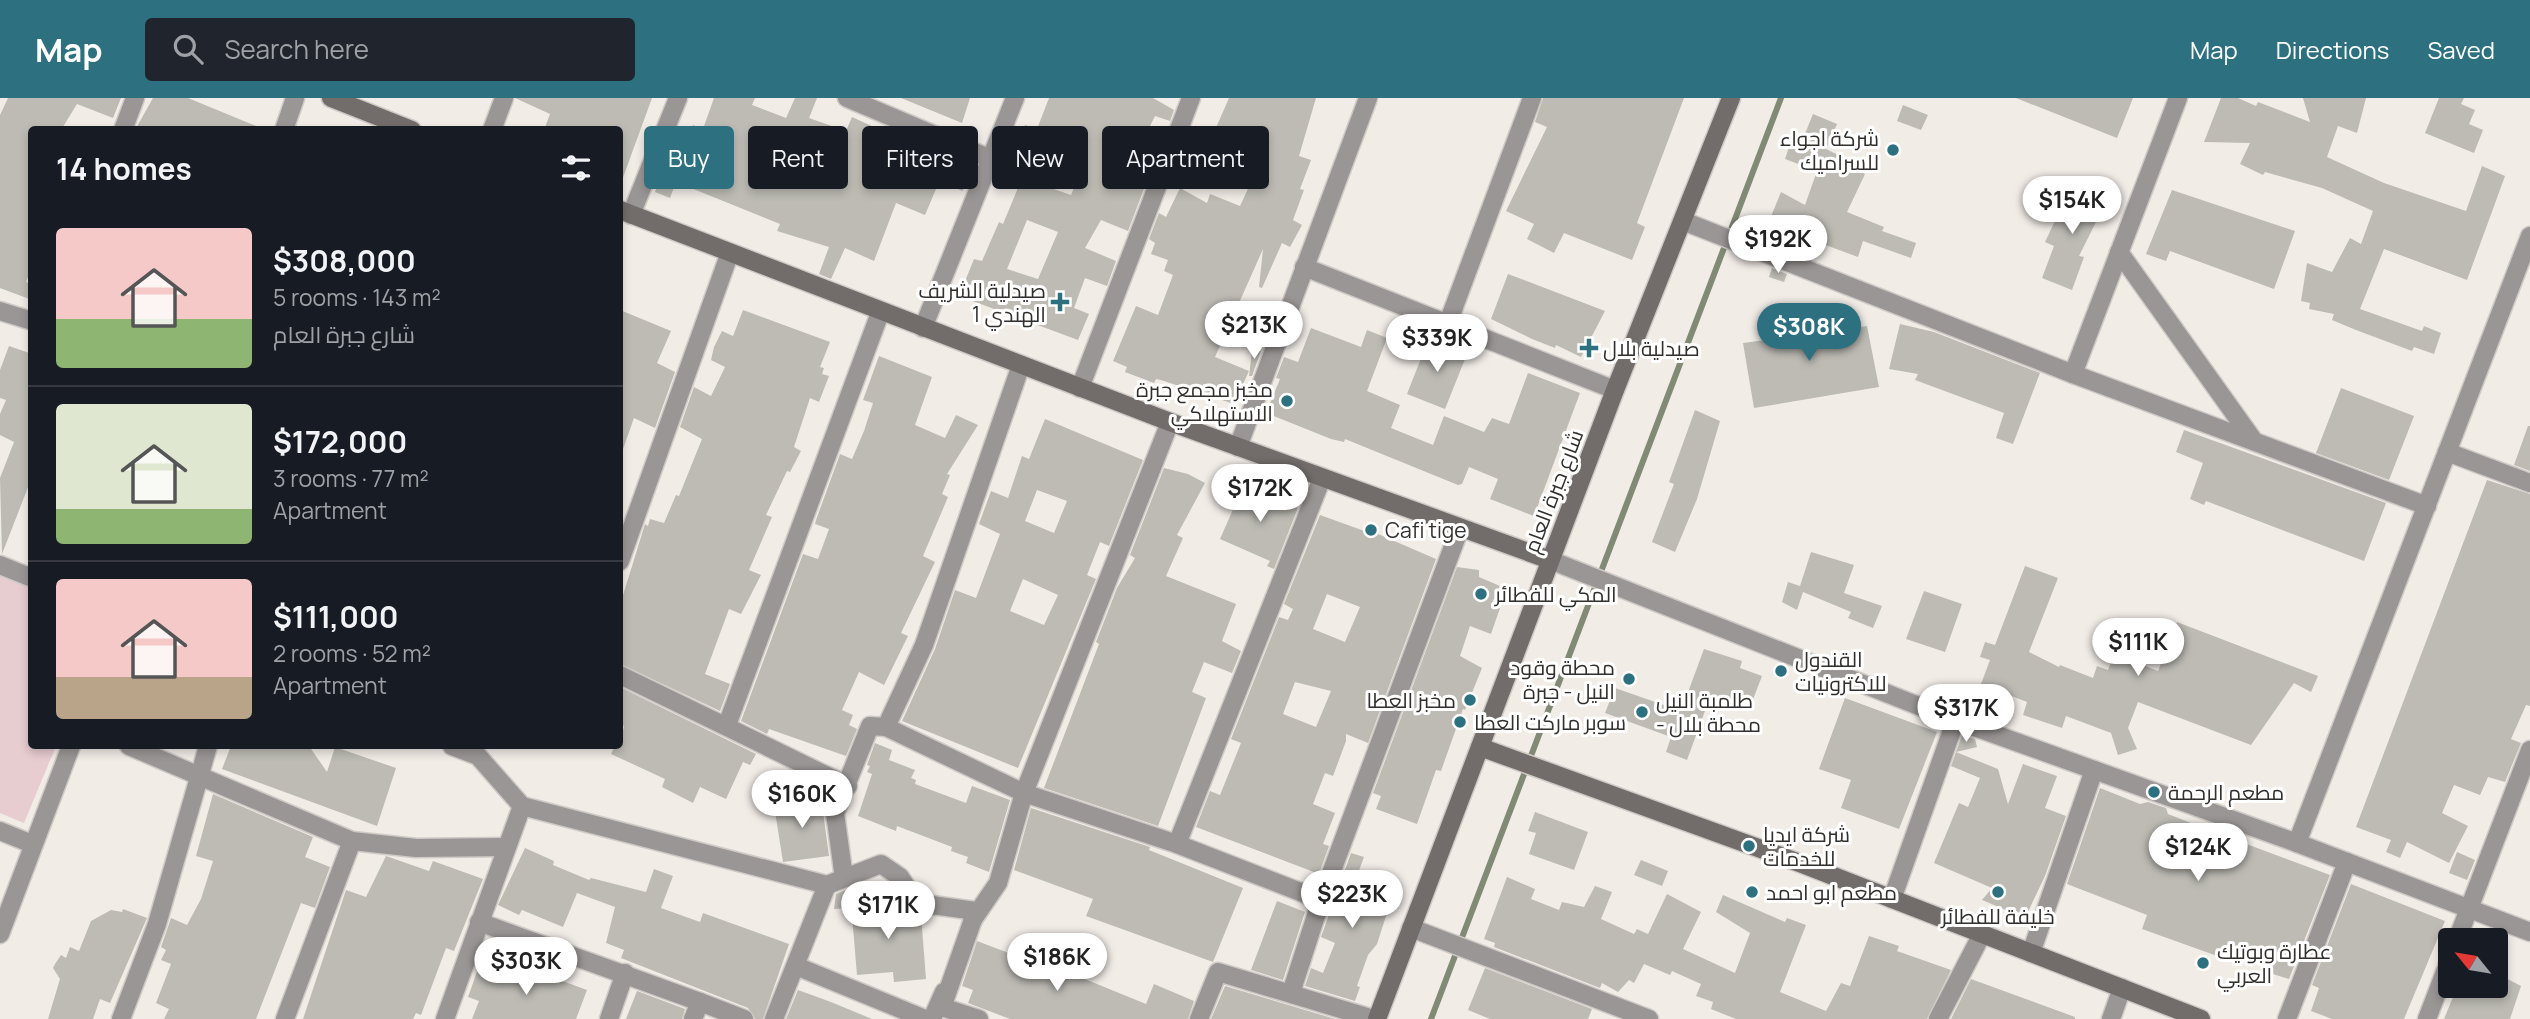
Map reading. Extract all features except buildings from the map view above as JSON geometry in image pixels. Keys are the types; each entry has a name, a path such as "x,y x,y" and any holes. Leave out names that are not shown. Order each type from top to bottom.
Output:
{"street":[{"path":"124,126 135,98"},
{"path":"285,126 295,98"},
{"path":"331,98 402,126"},
{"path":"494,126 504,98"},
{"path":"678,98 625,213 880,313 1550,560 1956,719 2297,843 2530,932"},
{"path":"847,98 991,159"},
{"path":"923,328 1015,98"},
{"path":"1080,388 1191,98"},
{"path":"1238,447 1368,98"},
{"path":"1448,323 1532,98"},
{"name":"شارع جبرة العام","path":"1376,1019 1615,390 1731,98"},
{"path":"2073,374 2178,98"},
{"path":"1683,221 2073,374 2427,506"},
{"path":"2297,843 2530,236"},
{"path":"2119,252 2254,441"},
{"path":"623,553 729,255"},
{"path":"1304,267 1615,390"},
{"path":"0,311 28,320"},
{"path":"727,725 880,313"},
{"path":"886,727 924,645 1021,365"},
{"path":"931,1016 976,911 998,883 1024,793 1170,422"},
{"path":"2447,452 2530,483"},
{"path":"1177,844 1322,478"},
{"path":"1291,993 1321,900 1460,528"},
{"path":"0,565 28,576"},
{"path":"623,676 848,786"},
{"path":"1892,899 1956,719"},
{"path":"844,878 835,813 870,726 886,727 1024,793 1177,844 1321,900"},
{"path":"1480,747 1892,899 2201,1019"},
{"path":"0,934 70,749"},
{"path":"137,749 199,773 352,841 416,848 506,847"},
{"path":"121,1019 157,924 180,853 207,749"},
{"path":"2462,928 2530,750"},
{"path":"480,751 522,806 827,885 881,864 900,877 917,903 976,911"},
{"path":"2031,953 2094,770"},
{"path":"445,1019 522,806"},
{"path":"0,831 32,844"},
{"path":"285,1019 352,841"},
{"path":"2287,1019 2347,862"},
{"path":"774,1019 827,885"},
{"path":"976,911 945,999 945,1008 979,1019"},
{"path":"479,922 625,973 744,1019"},
{"path":"1411,928 1625,1015 1649,1019"},
{"path":"1938,1019 1982,934"},
{"path":"796,966 931,1016 959,1019"},
{"path":"1199,1019 1218,972 1376,1019"},
{"path":"609,1019 625,973"},
{"path":"2112,1019 2122,989"},
{"path":"2427,1019 2438,990"},
{"path":"693,1019 700,1002"}],"shaded area":[{"path":"0,573 28,585 28,749 55,749 24,823 0,813"}],"waterway":[{"path":"1431,1019 1781,98"}],"place":[{"name":"شركة اجواء للسراميك","path":"1893,150"},
{"name":"صيدلية الشريف الهندي 1","path":"1060,302"},
{"name":"صيدلية بلال","path":"1589,348"},
{"name":"مخبز مجمع جبرة الاستهلاكي","path":"1287,401"},
{"name":"Cafi tige","path":"1371,530"},
{"name":"المكي للفطائر","path":"1481,594"},
{"name":"القندول للاكترونيات","path":"1781,671"},
{"name":"محطة وقود النيل - جبرة","path":"1629,679"},
{"name":"مخبز العطا","path":"1470,700"},
{"name":"طلمبة النيل - محطة بلال","path":"1642,712"},
{"name":"سوبر ماركت العطا","path":"1460,722"},
{"name":"مطعم الرحمة","path":"2154,792"},
{"name":"شركة ايديا للخدمات","path":"1749,846"},
{"name":"مطعم ابو احمد","path":"1752,892"},
{"name":"خليفة للفطائر","path":"1998,892"},
{"name":"عطارة وبوتيك العربي","path":"2203,963"}]}
